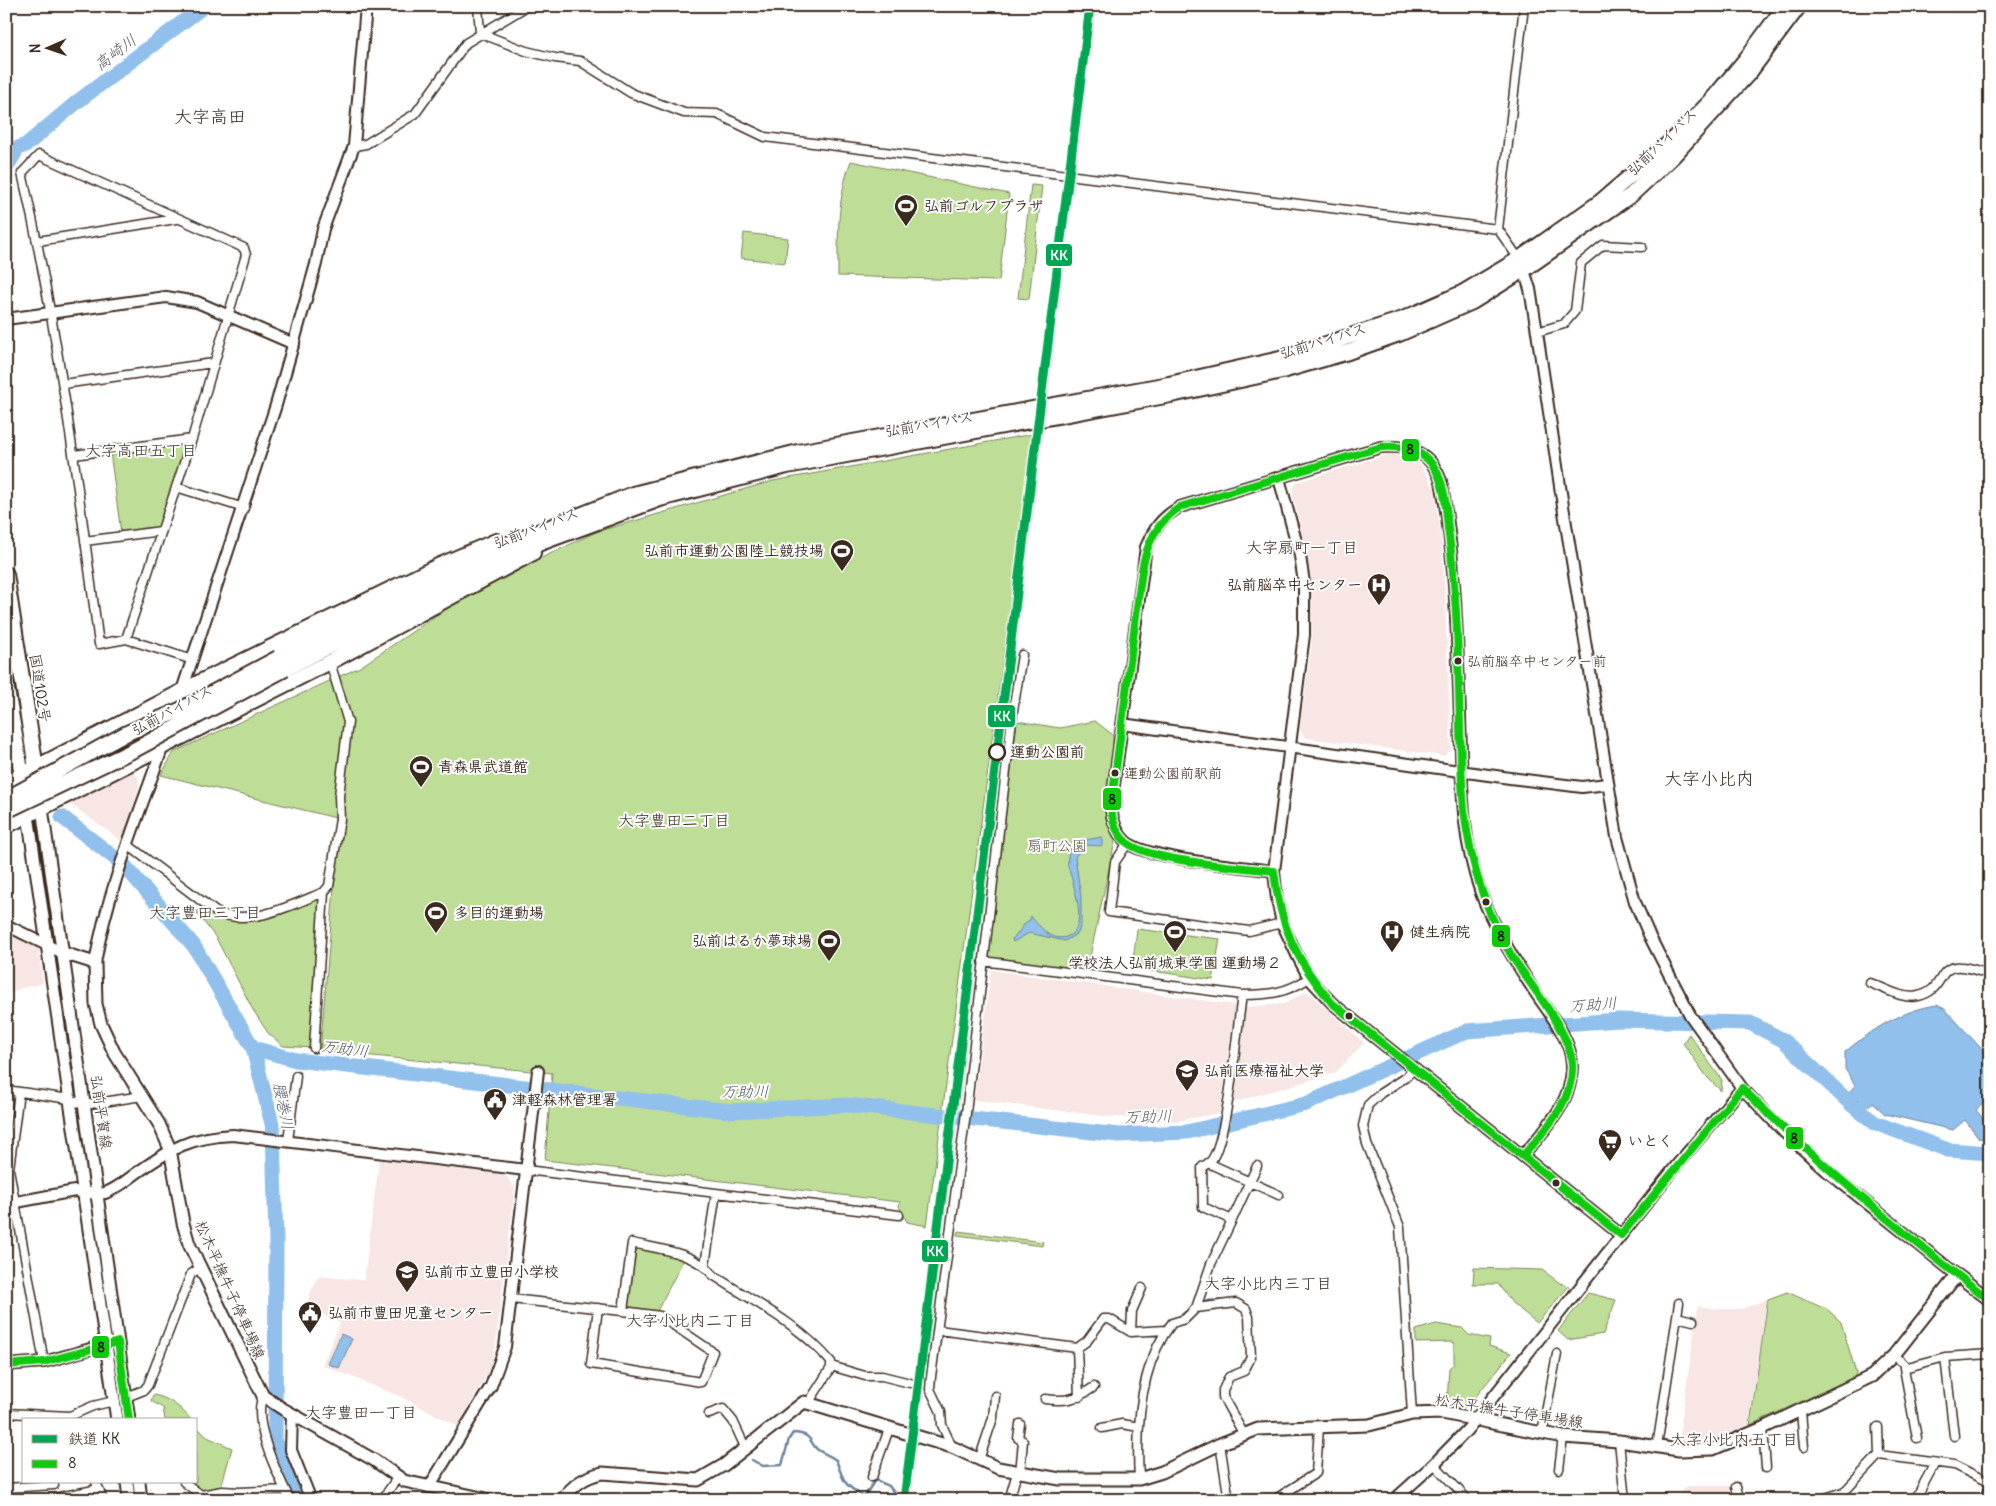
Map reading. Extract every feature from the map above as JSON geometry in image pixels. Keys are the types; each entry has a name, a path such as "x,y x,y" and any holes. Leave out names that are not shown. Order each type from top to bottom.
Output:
{"highway":[{"name":"弘前バイパス","path":"6,799 127,733 282,664 577,522 787,466 1056,411 1205,388 1282,371 1348,352 1399,334 1472,302 1600,202 1676,137 1710,102 1746,59 1785,6"},
{"name":"弘前バイパス","path":"1522,264 1630,194 1673,156 1749,73 1799,6"},
{"path":"6,826 330,662 577,522"},
{"path":"6,783 182,691 470,551 577,522"},
{"name":"国道102号","path":"6,574 42,808"},
{"name":"弘前バイパス","path":"6,811 134,750 282,664"},
{"path":"6,684 28,815"}],"main road":[{"name":"弘前平賀線","path":"42,808 129,1418"},
{"name":"弘前平賀線","path":"28,815 117,1418"},
{"path":"62,954 95,963"},
{"name":"松木平撫牛子停車場線","path":"95,963 96,1004 101,1024 114,1052 159,1124 170,1149 183,1223 189,1244 264,1397"},
{"path":"1957,1275 1990,1300"},
{"name":"松木平撫牛子停車場線","path":"809,1402 889,1430 952,1448 998,1468 1060,1479 1139,1479 1162,1472 1243,1433 1258,1429 1369,1425 1412,1414 1442,1413 1474,1421 1542,1433 1688,1451 1712,1449 1801,1411 1864,1381 1894,1355 1957,1275"},
{"path":"264,1397 287,1412 374,1460 398,1478 429,1487 491,1500"},
{"path":"562,1500 579,1482 602,1473 698,1480 724,1465 746,1449 804,1402 809,1402"},
{"path":"127,1484 129,1500"},
{"path":"139,1484 142,1500"}],"street":[{"path":"95,963 100,932 118,875 244,508 294,344 324,230 354,146 366,6"},
{"path":"478,6 480,33"},
{"path":"354,146 366,144 415,114 466,43 480,33 514,16 527,6"},
{"path":"1524,6 1498,229 1522,264 1537,332 1607,784 1617,837 1635,902 1678,996 1697,1027 1742,1088 1784,1132 1828,1172 1957,1275"},
{"path":"480,33 526,51 555,58 580,61 631,93 684,113 718,114 765,137 1498,229"},
{"path":"126,639 192,439 246,255 244,248 176,219 40,155 22,173 38,241 63,384 99,644 126,639 193,660"},
{"path":"38,241 176,219"},
{"path":"1537,332 1564,324 1575,311 1581,263 1603,245 1642,247"},
{"path":"6,319 166,297 197,302 294,344"},
{"path":"63,384 213,363"},
{"path":"74,455 192,439"},
{"path":"1274,871 1150,853 1128,844 1112,818 1111,807 1146,547 1153,529 1166,515 1180,507 1381,447 1400,446 1413,449 1431,461 1437,470 1443,492 1455,580 1461,801 1465,838 1481,893 1497,929 1562,1034 1569,1048 1572,1064 1570,1085 1562,1107 1524,1156"},
{"path":"1278,478 1295,534 1304,583 1304,635 1274,871 1282,924 1309,978 1332,1003 1621,1235"},
{"path":"176,487 244,508"},
{"path":"85,541 161,532"},
{"path":"952,1448 942,1425 942,1412 930,1389 1022,655"},
{"path":"127,849 216,912 229,918 246,917 276,910 324,892 329,886 339,830 338,796 348,722 330,662"},
{"path":"1122,724 1582,787 1607,784"},
{"path":"1128,844 1115,862 1109,912 1249,931 1282,924"},
{"path":"314,1048 324,892"},
{"path":"6,925 62,954"},
{"path":"984,961 1242,995 1270,995 1283,992 1309,978"},
{"path":"1870,983 1903,995 1918,996 1931,989 1944,971 1953,966 1970,967 1990,975"},
{"path":"1232,1220 1203,1207 1202,1167 1214,1155 1225,1118 1242,995"},
{"path":"1410,1067 1406,1078 1381,1093 1368,1105 1363,1126 1367,1144 1400,1227 1412,1414"},
{"path":"429,1487 497,1373 504,1347 538,1075"},
{"path":"285,1141 296,1076"},
{"path":"1394,1500 1434,1464 1474,1421 1621,1235 1742,1088"},
{"path":"6,1090 70,1099 84,1105 142,1096"},
{"path":"19,1092 9,1170 10,1203 44,1362"},
{"path":"10,1203 75,1191 97,1194 110,1192 170,1149 201,1138 233,1135 899,1215"},
{"path":"1208,1163 1279,1194"},
{"path":"1139,1479 1139,1427 1146,1379 1157,1347 1172,1323 1185,1319 1196,1308 1212,1264 1257,1166"},
{"path":"705,1265 716,1193"},
{"path":"623,1311 632,1243 672,1252 705,1265 713,1274 779,1316 816,1344 831,1362 831,1366 809,1402"},
{"path":"126,1397 144,1390 148,1385 191,1274 200,1268"},
{"path":"1131,1332 1132,1311 1142,1288"},
{"path":"511,1299 598,1308 660,1316 713,1352 701,1382 591,1364 598,1308"},
{"path":"1657,1447 1679,1302"},
{"path":"1196,1308 1236,1303 1246,1309 1249,1317 1251,1357 1244,1371 1230,1377 1223,1390 1223,1397 1243,1433"},
{"path":"1677,1317 1693,1320"},
{"path":"938,1330 1077,1348 1087,1341 1103,1319 1109,1319 1131,1332 1166,1330"},
{"path":"6,1365 44,1362 118,1342"},
{"path":"1077,1348 1079,1397"},
{"path":"1542,1433 1557,1354"},
{"path":"1904,1368 1945,1357 1990,1354"},
{"path":"1894,1355 1904,1364 1917,1438"},
{"path":"1945,1357 1954,1436"},
{"path":"831,1366 865,1376 882,1376 910,1383"},
{"path":"1045,1399 1064,1402 1079,1397 1094,1387"},
{"path":"979,1460 993,1418 995,1396"},
{"path":"264,1397 259,1404 264,1438 269,1455 290,1500"},
{"path":"6,1413 70,1418 93,1406 114,1401"},
{"path":"709,1414 723,1410 733,1421 746,1449"},
{"path":"1801,1411 1804,1447"},
{"path":"287,1412 291,1450 311,1500"},
{"path":"1009,1500 1019,1473 1023,1441 1018,1438 1020,1424"},
{"path":"1102,1428 1122,1424 1139,1427"},
{"path":"1274,1500 1316,1473 1319,1427"},
{"path":"1819,1500 1844,1492 1879,1455 1878,1427"},
{"path":"1763,1428 1766,1468"},
{"path":"872,1476 889,1430"},
{"path":"1559,1469 1563,1436"},
{"path":"1619,1441 1625,1500"},
{"path":"1220,1444 1229,1500"},
{"path":"1879,1455 1954,1465 1990,1483"},
{"path":"1915,1500 1935,1463"},
{"path":"1434,1464 1468,1500"},
{"path":"382,1500 398,1478"},
{"path":"187,1484 202,1495 222,1491 285,1490"},
{"path":"6,1488 54,1485"},
{"path":"59,1497 98,1486 103,1500"},
{"path":"1736,1487 1740,1500"},
{"path":"1985,1500 1990,1489"},
{"path":"1844,1492 1850,1500"}],"shaded area":[{"name":"弘前脳卒中センター","path":"1390,454 1410,458 1420,464 1434,488 1441,535 1451,749 1444,756 1306,738 1300,730 1312,642 1311,575 1292,490 1297,482"},
{"path":"133,772 138,777 139,786 123,842 70,804"},
{"path":"6,931 38,946 43,983 21,988 9,994 6,989"},
{"path":"991,970 1235,1005 1220,1113 1176,1121 1103,1116 974,1100"},
{"path":"1307,991 1364,1043 1335,1073 1234,1102 1245,1007 1284,1004"},
{"name":"弘前市立豊田小学校","path":"379,1160 505,1175 515,1188 495,1347 489,1371 458,1426 399,1396 322,1365 340,1323 305,1306 318,1276 364,1280"},
{"path":"1767,1299 1749,1425 1709,1442 1698,1444 1678,1443 1698,1306 1718,1309 1742,1309"},
{"path":"1686,1486 1733,1486 1736,1500 1675,1500"}],"green space":[{"path":"851,161 1009,194 999,281 838,276 838,232 841,203 846,175"},
{"path":"1031,185 1042,186 1029,299 1018,298"},
{"path":"744,233 788,238 785,263 741,258"},
{"path":"1033,434 927,1226 907,1222 899,1206 900,1202 545,1160 552,1073 320,1051 340,819 161,775 174,752 360,667 474,590 596,532 773,481"},
{"path":"185,442 187,444 158,528 121,533 110,452"},
{"name":"扇町公園","path":"1017,721 1060,728 1095,721 1113,735 1113,759 1106,818 1115,841 1086,975 988,958"},
{"path":"324,892 314,1048 283,1046 268,1033 253,1010 216,938 197,913 200,907 209,907 246,917"},
{"name":"学校法人弘前城東学園 運動場２","path":"1137,929 1220,939 1213,980 1132,968"},
{"path":"1689,1034 1722,1080 1721,1091 1707,1077 1683,1043"},
{"path":"958,1231 1043,1242 1042,1246 957,1235"},
{"path":"634,1247 684,1259 657,1311 626,1308"},
{"path":"1474,1268 1542,1270 1560,1283 1569,1286 1537,1323 1512,1303 1498,1284 1473,1284"},
{"path":"1787,1292 1828,1310 1841,1322 1856,1373 1855,1377 1750,1425 1768,1299"},
{"path":"1588,1293 1616,1300 1603,1334 1568,1340 1558,1331"},
{"path":"1436,1324 1462,1328 1469,1335 1490,1339 1489,1346 1511,1353 1468,1406 1461,1408 1447,1405 1449,1368 1454,1364 1454,1342 1416,1343 1416,1330"},
{"path":"153,1395 164,1398 183,1411 189,1418 165,1418 163,1408 151,1401"},
{"path":"198,1428 207,1437 232,1448 221,1487 211,1492 194,1487 191,1484 198,1484"}],"water":[{"path":"1102,837 1102,846 1085,845 1075,857 1081,897 1081,924 1078,933 1065,941 1029,933 1013,942 1012,939 1030,920 1031,916 1043,930 1052,936 1064,938 1073,932 1079,915 1076,893 1068,864 1069,851 1080,841"},
{"path":"1937,1005 1945,1009 1990,1058 1990,1098 1976,1110 1990,1127 1990,1141 1979,1138 1965,1120 1953,1130 1885,1114 1873,1103 1863,1108 1849,1093 1855,1085 1845,1069 1845,1052 1865,1036 1899,1016"},
{"path":"341,1334 352,1339 339,1368 328,1364"}],"waterway":[{"name":"高崎川","path":"6,168 18,148 26,145 77,102 204,6"},
{"name":"腰巻川","path":"62,817 124,865 194,946 253,1048 273,1128 276,1243 275,1441 282,1463 300,1500"},
{"name":"万助川","path":"253,1048 296,1060 729,1111 846,1105 1119,1135 1187,1132 1306,1104 1467,1031 1619,1020 1750,1023 1783,1040 1852,1105 1875,1123 1948,1150 1990,1153"},
{"path":"1225,1098 1235,1022"},
{"name":"万助川","path":"1852,1105 1857,1100"},
{"path":"1201,1301 1233,1300"},
{"path":"1179,1317 1196,1304"},
{"path":"1160,1328 1172,1320"},
{"path":"752,1460 763,1466 782,1465 789,1439 793,1433 800,1434 808,1437 818,1450 836,1460 845,1482 864,1497 875,1480 889,1486 895,1494"}],"rail line":[{"name":"KK","path":"904,1500 1090,6"}],"transit line":[{"name":"8","path":"1523,1156 1549,1125 1564,1102 1572,1077 1572,1063 1564,1036 1556,1021 1510,953 1499,933 1482,892 1470,850 1462,783 1455,592 1444,494 1440,478 1432,464 1421,454 1409,449 1381,447 1180,507 1165,520 1154,534 1142,570 1111,807 1115,826 1126,842 1138,849 1175,859 1274,871 1285,926 1292,942 1299,957 1319,988 1332,1003 1621,1235 1742,1088 1831,1172 1925,1250 1990,1300"},
{"name":"8","path":"6,1365 44,1362 118,1342 129,1418"}],"place":[{"name":"弘前ゴルフプラザ","path":"906,227"},
{"name":"弘前市運動公園陸上競技場","path":"842,572"},
{"name":"弘前脳卒中センター","path":"1379,606"},
{"name":"弘前脳卒中センター前","path":"1458,661"},
{"name":"運動公園前","path":"997,752"},
{"name":"運動公園前駅前","path":"1115,773"},
{"name":"青森県武道館","path":"421,788"},
{"name":"多目的運動場","path":"436,934"},
{"name":"学校法人弘前城東学園 運動場２","path":"1175,953"},
{"name":"健生病院","path":"1392,953"},
{"name":"弘前はるか夢球場","path":"829,962"},
{"name":"弘前医療福祉大学","path":"1187,1092"},
{"name":"津軽森林管理署","path":"495,1121"},
{"name":"いとく","path":"1610,1162"},
{"name":"弘前市立豊田小学校","path":"407,1293"},
{"name":"弘前市豊田児童センター","path":"310,1334"}],"district":[{"name":"大字高田","path":"210,117"},
{"name":"大字高田五丁目","path":"141,450"},
{"name":"大字扇町一丁目","path":"1302,547"},
{"name":"大字小比内","path":"1709,779"},
{"name":"大字豊田二丁目","path":"674,820"},
{"name":"大字豊田三丁目","path":"205,912"},
{"name":"大字小比内三丁目","path":"1268,1283"},
{"name":"大字小比内二丁目","path":"690,1320"},
{"name":"大字豊田一丁目","path":"361,1412"},
{"name":"大字小比内五丁目","path":"1734,1439"}]}
